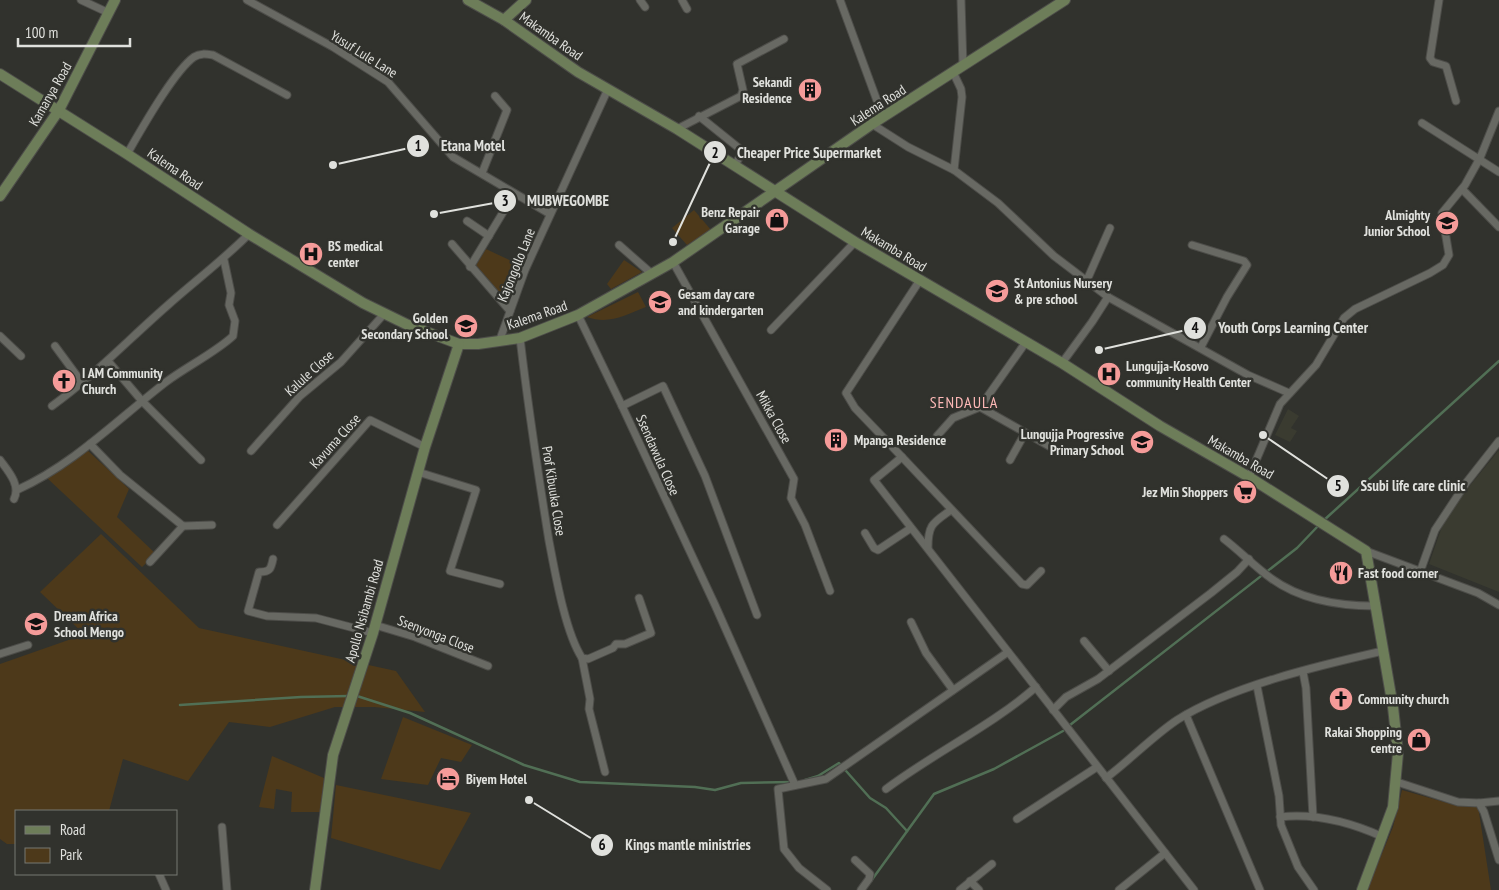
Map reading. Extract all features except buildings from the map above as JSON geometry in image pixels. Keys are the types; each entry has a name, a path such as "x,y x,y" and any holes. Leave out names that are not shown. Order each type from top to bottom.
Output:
{"street":[{"path":"81,0 109,13"},
{"name":"Kamanya Road","path":"0,196 59,110 115,0"},
{"name":"Yusuf Lule Lane","path":"248,0 333,47 388,82 397,89 453,157 550,214"},
{"name":"Makamba Road","path":"468,0 504,20 578,72 677,129 855,242 1062,363 1160,426 1249,477 1366,551"},
{"path":"504,20 526,0"},
{"path":"640,0 645,7"},
{"path":"682,0 687,9"},
{"path":"840,0 883,117"},
{"path":"961,0 963,66"},
{"name":"Kalema Road","path":"0,74 59,110 249,234 384,314 459,344 499,342 520,338 578,315 673,262 872,124 1065,0"},
{"path":"1437,0 1430,58 1433,62 1446,66 1456,101"},
{"path":"677,129 743,94 736,67 738,63 784,39"},
{"path":"127,154 175,77 194,57 200,54 213,55 286,95"},
{"path":"953,72 961,89 962,97 954,170"},
{"name":"Kajongollo Lane","path":"499,342 525,270 608,88"},
{"path":"482,174 507,110 495,96"},
{"path":"1249,477 1278,410 1289,393 1316,365 1349,312 1442,265 1449,255 1441,216 1462,189 1480,158 1499,111"},
{"path":"699,116 740,149 742,153 735,165"},
{"path":"872,124 908,147 954,170 998,204 1054,256 1108,297 1201,347 1248,375 1289,393"},
{"path":"1422,124 1480,158 1499,172"},
{"path":"1462,189 1499,227"},
{"path":"470,267 505,209"},
{"path":"467,221 489,236"},
{"path":"1087,280 1110,228"},
{"path":"52,406 83,384 168,304 224,260 249,234"},
{"path":"771,330 855,242"},
{"path":"452,244 510,311"},
{"path":"619,245 652,274"},
{"path":"1192,245 1244,261 1247,265 1227,297 1201,347"},
{"path":"17,490 40,480 90,444 190,364 233,336 235,321 230,305 231,292 224,260"},
{"name":"Mikka Close","path":"673,262 794,479 792,498 805,525 830,591"},
{"path":"920,280 846,393 855,408 1022,584 1027,585 1041,571"},
{"path":"1062,363 1108,297"},
{"name":"Kalule Close","path":"251,451 300,396 341,362 384,314"},
{"name":"Ssendawula Close","path":"578,315 715,605 795,785"},
{"path":"0,336 21,356"},
{"name":"Prof Kibuuka Close","path":"520,338 528,405 554,568 566,615 582,658 590,699 589,709 605,772"},
{"path":"937,436 953,418 980,407 1026,342"},
{"name":"Apollo Nsibambi Road","path":"315,890 333,755 374,629 424,447 459,344"},
{"path":"55,346 83,384"},
{"path":"108,361 142,401 201,460"},
{"path":"622,406 664,386 704,476 757,616"},
{"path":"980,407 1049,446"},
{"name":"Kavuma Close","path":"278,525 370,420 424,447"},
{"path":"1010,460 1024,433"},
{"path":"1420,572 1435,530 1482,459 1499,441"},
{"path":"90,444 120,475 183,526 212,525"},
{"path":"902,457 874,480 1194,890"},
{"path":"0,460 10,474 17,490 14,498"},
{"path":"418,472 476,490 450,571 500,584"},
{"path":"928,549 928,530 932,524 951,510"},
{"path":"150,562 183,526"},
{"path":"865,533 871,544 878,550 911,528"},
{"path":"1224,539 1271,579 1306,596 1339,604 1376,606"},
{"path":"1366,551 1478,593 1499,605"},
{"path":"1362,890 1394,807 1397,782 1397,732 1366,551"},
{"name":"Ssenyonga Close","path":"273,559 271,569 267,572 259,572 248,611 267,616 316,618 415,637 488,666"},
{"path":"1053,710 1066,697 1109,671 1211,593 1237,572 1249,559"},
{"path":"582,658 588,659 614,648 616,644 625,644 651,633 639,598"},
{"path":"911,622 926,654 953,690"},
{"path":"1084,641 1109,671"},
{"path":"0,654 28,645"},
{"path":"1106,778 1134,758 1161,732 1186,715 1212,702 1302,672 1383,651"},
{"path":"827,890 799,868 784,849 778,789 826,779 1008,652"},
{"path":"1302,672 1306,688 1313,817"},
{"path":"886,789 938,752 1007,710 1036,686"},
{"path":"1257,686 1267,731 1280,817 1285,837 1298,867 1314,890"},
{"path":"1186,715 1260,890"},
{"path":"1017,820 1097,767"},
{"path":"1397,782 1458,802 1479,803 1499,801"},
{"path":"1479,803 1484,812 1499,860"},
{"path":"1280,817 1297,815 1313,817 1359,826 1383,837"},
{"path":"222,827 227,890"},
{"path":"1119,890 1165,853"},
{"path":"856,860 870,874 869,879 861,890"},
{"path":"960,890 992,864"},
{"path":"159,875 166,890"},
{"path":"970,881 978,890"}],"shaded area":[{"path":"1288,409 1299,416 1291,428 1297,431 1290,442 1275,435"},
{"path":"1499,450 1499,592 1429,564 1446,515"}],"green space":[{"path":"694,210 711,230 687,245 672,228"},
{"path":"486,249 522,266 506,300 476,265"},
{"path":"624,260 642,272 611,289 607,284"},
{"path":"638,292 646,307 624,316 610,319 603,320 587,317"},
{"path":"86,449 129,489 117,517 156,554 142,567 47,478"},
{"path":"101,534 199,628 396,671 425,712 374,707 335,707 270,727 229,722 188,781 123,759 109,810 15,810 15,844 7,844 0,839 0,664 77,637 87,637 40,592"},
{"path":"403,717 472,745 461,762 441,758 428,785 381,779"},
{"path":"272,756 324,778 321,812 291,812 292,792 276,789 274,809 259,807"},
{"path":"336,785 471,813 440,870 331,838"},
{"path":"1402,790 1458,806 1478,806 1491,890 1367,890 1393,827"}],"waterway":[{"path":"1323,521 1499,361"},
{"path":"1070,725 1297,548 1319,525"},
{"path":"180,705 301,697 349,696"},
{"path":"357,696 410,713 524,765 580,782 695,787 715,790 741,783 793,782"},
{"path":"871,881 934,794 994,769 1063,731"},
{"path":"805,780 818,776 839,763 870,798 886,808 907,831"}],"place":[{"name":"Sekandi Residence","path":"810,90"},
{"name":"Etana Motel","path":"333,165"},
{"name":"MUBWEGOMBE","path":"434,214"},
{"name":"Benz Repair Garage","path":"777,220"},
{"name":"Almighty Junior School","path":"1447,223"},
{"name":"Cheaper Price Supermarket","path":"673,242"},
{"name":"BS medical center","path":"311,254"},
{"name":"St Antonius Nursery & pre school","path":"997,291"},
{"name":"Gesam day care and kindergarten","path":"660,302"},
{"name":"Golden Secondary School","path":"466,326"},
{"name":"Youth Corps Learning Center","path":"1099,350"},
{"name":"Lungujja-Kosovo community Health Center","path":"1109,374"},
{"name":"I AM Community Church","path":"64,381"},
{"name":"Ssubi life care clinic","path":"1263,435"},
{"name":"Mpanga Residence","path":"836,440"},
{"name":"Lungujja Progressive Primary School","path":"1142,442"},
{"name":"Jez Min Shoppers","path":"1245,492"},
{"name":"Fast food corner","path":"1341,573"},
{"name":"Dream Africa School Mengo","path":"36,624"},
{"name":"Community church","path":"1341,699"},
{"name":"Rakai Shopping centre","path":"1419,740"},
{"name":"Biyem Hotel","path":"448,779"},
{"name":"Kings mantle ministries","path":"529,800"}],"district":[{"name":"SENDAULA","path":"964,402"}]}
